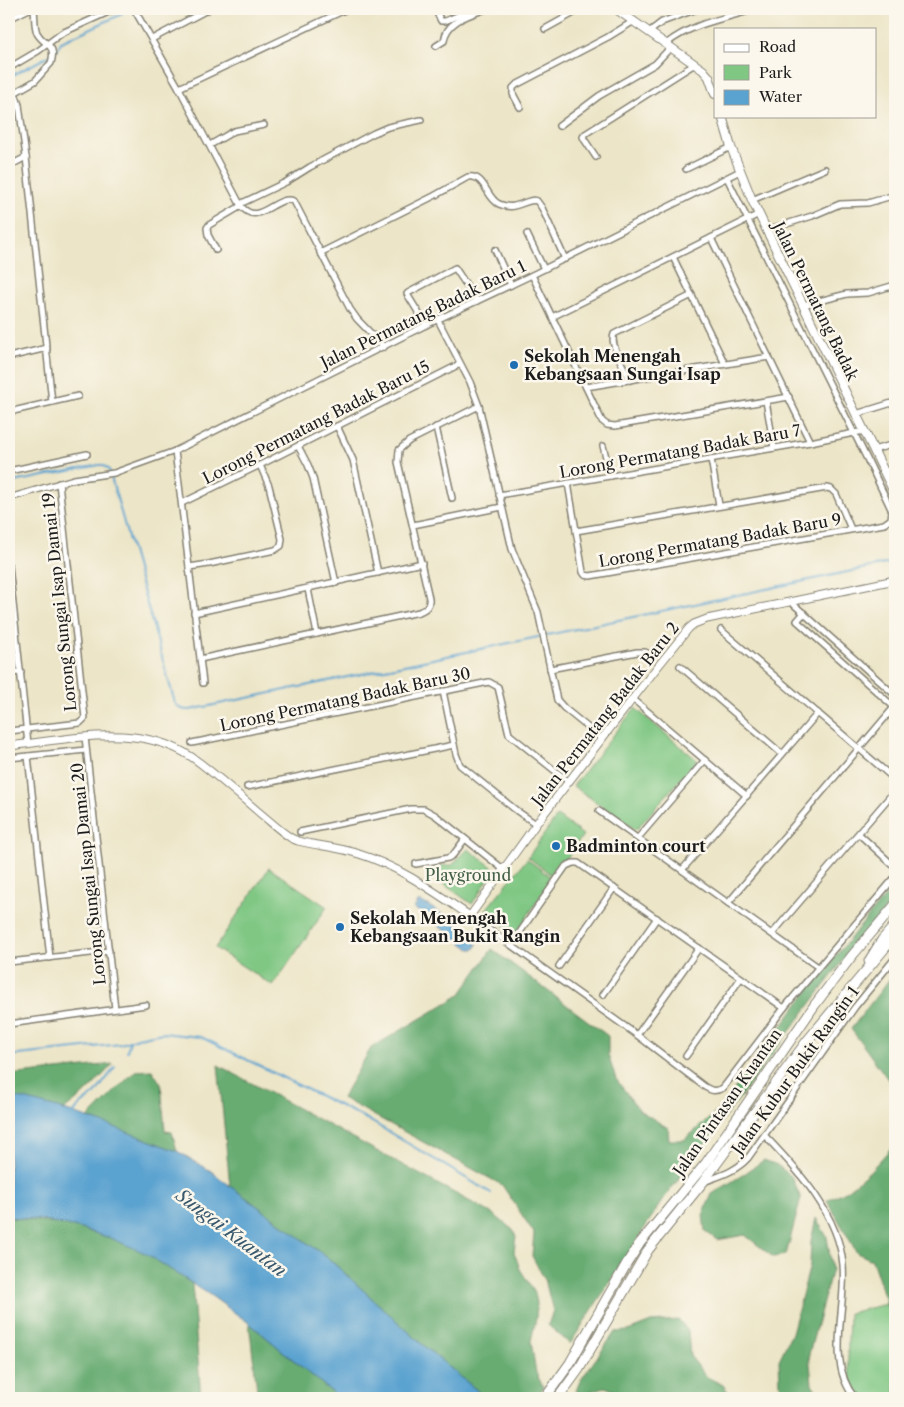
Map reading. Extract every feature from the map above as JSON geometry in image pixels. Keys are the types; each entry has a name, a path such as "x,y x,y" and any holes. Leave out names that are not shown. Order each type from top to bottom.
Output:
{"highway":[{"name":"Jalan Pintasan Kuantan","path":"545,1398 570,1363 640,1243 706,1163 784,1048 834,980 895,905"},
{"path":"864,972 876,949 895,925"},
{"name":"Jalan Pintasan Kuantan","path":"558,1398 579,1369 648,1250 703,1182 789,1064 895,936"}],"main road":[{"path":"616,9 695,64 709,77 714,91"},
{"name":"Jalan Permatang Badak","path":"723,118 731,147 752,200 895,494"}],"street":[{"path":"9,19 29,9"},
{"path":"9,96 34,81 52,63 53,51 37,32 34,9"},
{"path":"9,68 38,51 62,33 115,9"},
{"path":"134,9 179,88 241,205 247,212 256,213 285,200 294,201 350,309 384,347"},
{"path":"152,39 209,9"},
{"path":"179,88 347,9"},
{"path":"435,9 443,21 448,21 474,9"},
{"path":"436,46 444,41 446,31 452,24 486,9"},
{"path":"545,29 581,9"},
{"path":"649,32 662,22 697,9"},
{"path":"559,126 599,96 654,64 679,34 756,9"},
{"path":"520,107 512,90 516,85 608,37 634,21"},
{"path":"596,157 583,137 585,134 695,64"},
{"path":"15,93 19,105 26,157 52,402"},
{"path":"9,110 19,105"},
{"path":"216,250 208,235 207,228 209,225 241,205 374,133 421,120"},
{"path":"210,145 234,131 264,125"},
{"path":"686,169 731,147"},
{"path":"9,166 26,157"},
{"path":"752,200 825,169"},
{"name":"Jalan Permatang Badak Baru 1","path":"9,498 88,476 106,476 175,451 740,171"},
{"path":"320,254 473,176 479,179 498,204 514,207 531,200 537,201 565,259"},
{"path":"727,178 854,433"},
{"path":"767,230 812,216 840,204 868,203 895,195"},
{"path":"552,317 759,214"},
{"path":"527,234 544,269"},
{"path":"711,238 810,442"},
{"path":"494,250 511,286"},
{"path":"673,256 725,364"},
{"path":"426,325 407,294 408,292 455,268 457,268 477,301"},
{"path":"532,275 602,420 611,426 789,397"},
{"path":"803,305 847,294 868,293 895,286"},
{"path":"630,380 613,344 612,338 614,334 692,295"},
{"path":"438,320 479,406 512,549 538,612 555,696 560,705 602,739"},
{"path":"9,357 46,348"},
{"path":"586,387 770,357"},
{"name":"Lorong Permatang Badak Baru 15","path":"182,503 460,364"},
{"path":"9,412 78,396"},
{"path":"766,401 774,448"},
{"path":"856,414 895,402"},
{"path":"200,659 419,612 426,608 429,598 398,453 401,446 405,443 479,406"},
{"path":"337,426 353,460 378,574"},
{"path":"436,428 452,498"},
{"name":"Lorong Permatang Badak Baru 7","path":"499,495 810,442 864,431"},
{"name":"Lorong Permatang Badak Baru 9","path":"568,483 583,572 585,575 590,576 884,524 891,519 892,511 854,433"},
{"path":"873,450 895,444"},
{"path":"298,446 313,478 336,583"},
{"path":"603,446 611,476"},
{"path":"175,451 203,683"},
{"path":"9,471 87,454"},
{"path":"711,459 719,506"},
{"path":"189,567 275,550 281,546 282,539 270,486 260,465"},
{"path":"884,472 895,469"},
{"name":"Lorong Sungai Isap Damai 19","path":"26,728 80,723 85,718 59,483"},
{"path":"576,531 822,488 831,489 836,494 851,529"},
{"path":"413,525 502,507"},
{"path":"194,613 422,563"},
{"path":"9,566 11,615 28,744"},
{"name":"Jalan Permatang Badak Baru 2","path":"470,916 536,824 694,624 707,619 895,580"},
{"path":"308,589 317,634"},
{"path":"791,602 895,695"},
{"path":"728,903 895,707 797,621 804,613"},
{"path":"721,630 860,748 895,781"},
{"path":"550,669 637,652 645,652 650,655"},
{"path":"680,666 782,754"},
{"path":"9,673 20,672"},
{"name":"Lorong Permatang Badak Baru 30","path":"192,743 489,682 496,685 498,690 509,734 569,782"},
{"path":"443,691 457,760 464,768 517,811 536,824"},
{"path":"633,699 747,796"},
{"path":"682,870 818,713"},
{"path":"9,730 26,728"},
{"path":"9,746 85,737 126,735 161,742 180,750 199,762 291,838 367,857 424,886 470,916 712,1091 718,1091 723,1088 784,1008 895,877"},
{"name":"Lorong Sungai Isap Damai 20","path":"85,737 115,1009"},
{"path":"247,788 454,745"},
{"path":"9,758 86,750"},
{"path":"28,756 50,958"},
{"path":"638,838 705,760"},
{"path":"772,934 895,789"},
{"path":"300,832 418,809 424,810 435,815 503,869"},
{"path":"599,811 818,967"},
{"path":"858,834 895,867"},
{"path":"416,864 448,858 465,839"},
{"path":"510,945 566,866 573,863 582,865 784,1008"},
{"path":"559,966 614,888"},
{"path":"603,995 657,918"},
{"path":"637,1035 699,948"},
{"path":"9,962 109,951"},
{"name":"Jalan Kubur Bukit Rangin 1","path":"703,1182 740,1167 855,1007 895,958"},
{"path":"686,1056 741,978"},
{"path":"9,1024 146,1005"},
{"path":"764,1136 779,1151 828,1213 835,1231 843,1265 839,1361 843,1381 855,1398"}],"green space":[{"path":"635,708 697,760 636,830 573,786"},
{"name":"Badminton court","path":"557,816 583,835 554,877 528,857"},
{"name":"Playground","path":"468,849 495,869 472,904 432,876 437,866 452,865"},
{"name":"Playground","path":"527,859 552,878 516,934 484,912"},
{"path":"269,868 327,907 273,986 215,948"},
{"path":"895,884 895,898 845,958 662,1201 570,1344 548,1325 553,1311 545,1280 532,1256 534,1233 502,1185 342,1098 371,1048 460,995 492,949 608,1036 608,1055 616,1079 639,1110 668,1128 669,1140 684,1140 718,1111 819,976"},
{"path":"895,973 895,1089 851,1029"},
{"path":"113,1064 88,1091 64,1110 24,1099 9,1097 9,1075"},
{"path":"218,1065 493,1214 513,1230 516,1236 514,1252 520,1269 535,1293 537,1303 536,1319 531,1341 536,1373 543,1387 536,1398 486,1398 424,1346 329,1259 230,1186"},
{"path":"152,1070 161,1084 165,1131 172,1132 177,1151 88,1118 135,1071"},
{"path":"895,1144 895,1311 889,1310 872,1260 857,1253 827,1200 848,1190 870,1171"},
{"path":"764,1160 777,1165 791,1176 801,1198 786,1255 773,1257 745,1235 717,1240 705,1231 703,1215 712,1194"},
{"path":"9,1218 80,1228 114,1239 147,1254 192,1284 201,1398 9,1398"},
{"path":"816,1218 827,1237 832,1269 809,1354 812,1384 822,1398 785,1398 780,1385 779,1360 792,1333 810,1265 811,1241"},
{"path":"886,1304 889,1313 895,1314 895,1398 862,1398 856,1389 849,1369 849,1313"},
{"path":"679,1320 688,1331 690,1356 707,1377 723,1385 733,1398 632,1398 605,1387 582,1394 576,1391 580,1381 615,1332 628,1331 651,1322"},
{"path":"249,1323 339,1398 258,1398"}],"water":[{"path":"419,901 460,927 474,940 477,945 475,949 470,949 414,908"},
{"name":"Sungai Kuantan","path":"9,1097 61,1109 114,1127 177,1151 211,1171 329,1259 424,1346 486,1398 339,1398 249,1323 145,1253 110,1238 78,1228 41,1220 9,1217"}],"waterway":[{"path":"57,50 61,42 122,14 121,9"},
{"path":"9,77 49,56"},
{"path":"9,483 99,465 103,465 109,470 175,703 185,710 895,562"},
{"path":"9,1056 121,1044 162,1033 201,1037 367,1119 491,1193"},
{"path":"127,1051 130,1041"},
{"path":"72,1115 81,1104 95,1094 115,1067"}],"place":[{"name":"Sekolah Menengah Kebangsaan Sungai Isap","path":"514,365"},
{"name":"Badminton court","path":"556,846"},
{"name":"Sekolah Menengah Kebangsaan Bukit Rangin","path":"340,927"}]}
